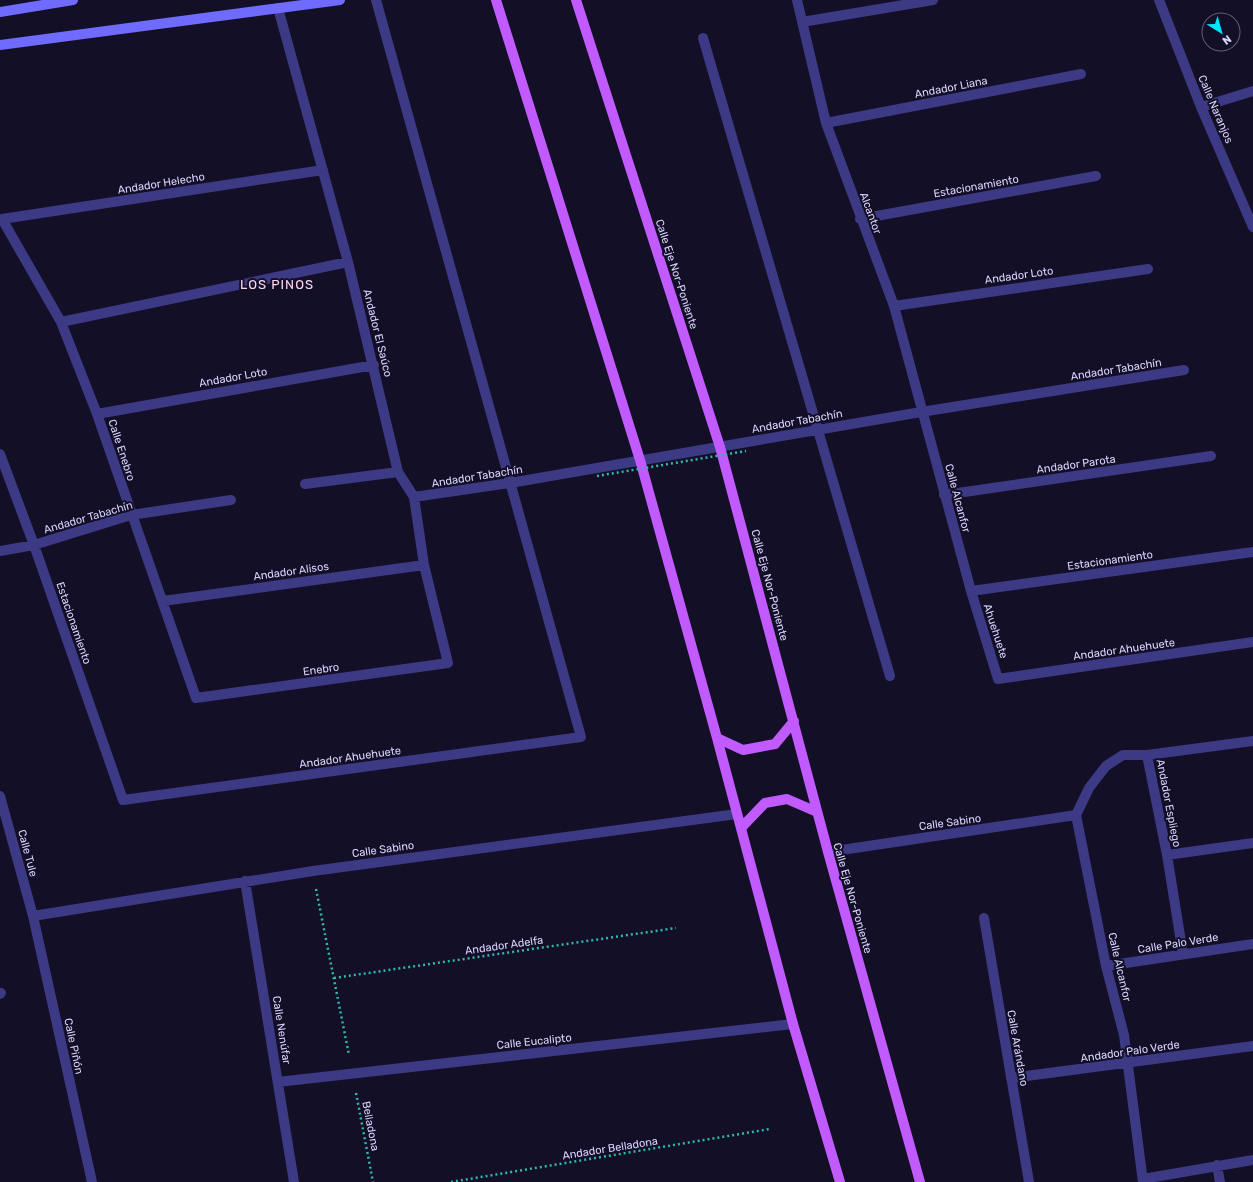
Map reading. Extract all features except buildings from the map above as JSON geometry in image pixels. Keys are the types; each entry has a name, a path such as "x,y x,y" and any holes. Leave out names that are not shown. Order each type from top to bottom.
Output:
{"main road":[{"path":"0,12 73,0"},
{"path":"0,45 340,0"},
{"path":"496,0 640,460 717,738 793,1024 840,1182"},
{"name":"Calle Eje Nor-Poniente","path":"576,0 720,447 817,812 920,1182"},
{"path":"717,738 743,750 775,744 794,721"},
{"path":"741,828 765,803 787,799 817,812"}],"street":[{"path":"376,0 510,483"},
{"name":"Alcantor","path":"797,0 826,123 860,219 894,306 921,412"},
{"path":"802,22 933,0"},
{"name":"Calle Naranjos","path":"1159,0 1201,107 1253,227"},
{"name":"Andador El Saúco","path":"278,8 348,262 374,365 398,472 414,498 424,565 448,664"},
{"path":"703,38 890,676"},
{"name":"Andador Liana","path":"826,123 1081,74"},
{"path":"1201,107 1253,91"},
{"name":"Andador Helecho","path":"2,219 323,170"},
{"name":"Estacionamiento","path":"860,219 1096,176"},
{"name":"Calle Enebro","path":"2,219 61,322 97,414 196,698"},
{"path":"61,322 348,262"},
{"name":"Andador Loto","path":"894,306 1148,268"},
{"name":"Andador Loto","path":"97,414 374,365"},
{"name":"Andador Tabachín","path":"414,498 510,483 921,412 1184,370"},
{"name":"Calle Alcanfor","path":"921,412 971,591"},
{"name":"Estacionamiento","path":"0,454 34,545 123,800"},
{"name":"Andador Parota","path":"944,495 1211,456"},
{"path":"305,484 398,472"},
{"name":"Andador Ahuehuete","path":"123,800 581,738 510,483"},
{"name":"Andador Tabachín","path":"0,552 34,545 131,515 231,500"},
{"name":"Estacionamiento","path":"971,591 1253,552"},
{"name":"Andador Alisos","path":"163,601 424,565"},
{"name":"Ahuehuete","path":"971,591 998,679"},
{"name":"Andador Ahuehuete","path":"998,679 1253,642"},
{"name":"Enebro","path":"196,698 448,664"},
{"path":"1076,815 1089,788 1106,766 1122,755 1147,755 1253,741"},
{"name":"Andador Espliego","path":"1147,755 1167,855 1183,954"},
{"name":"Calle Tule","path":"0,796 33,916"},
{"name":"Calle Sabino","path":"33,916 313,870 737,814"},
{"name":"Calle Alcanfor","path":"1076,815 1106,966 1124,1035 1143,1181"},
{"name":"Calle Sabino","path":"828,852 1076,815"},
{"name":"Andador Espliego","path":"1167,855 1253,843"},
{"name":"Calle Nenúfar","path":"245,882 294,1182"},
{"name":"Calle Piñón","path":"33,916 92,1182"},
{"name":"Calle Arándano","path":"984,918 1010,1078 1029,1182"},
{"name":"Calle Palo Verde","path":"1106,966 1253,944"},
{"name":"Calle Eucalipto","path":"278,1082 793,1024"},
{"name":"Andador Palo Verde","path":"1010,1078 1253,1046"},
{"path":"1143,1181 1217,1165 1253,1160"},
{"path":"1217,1165 1220,1182"}],"path":[{"path":"597,476 746,451"},
{"path":"313,870 352,1074"},
{"name":"Andador Adelfa","path":"334,978 676,928"},
{"name":"Belladona","path":"352,1074 374,1182"},
{"name":"Andador Belladona","path":"451,1182 770,1129"}],"district":[{"name":"LOS PINOS","path":"277,284"}]}
